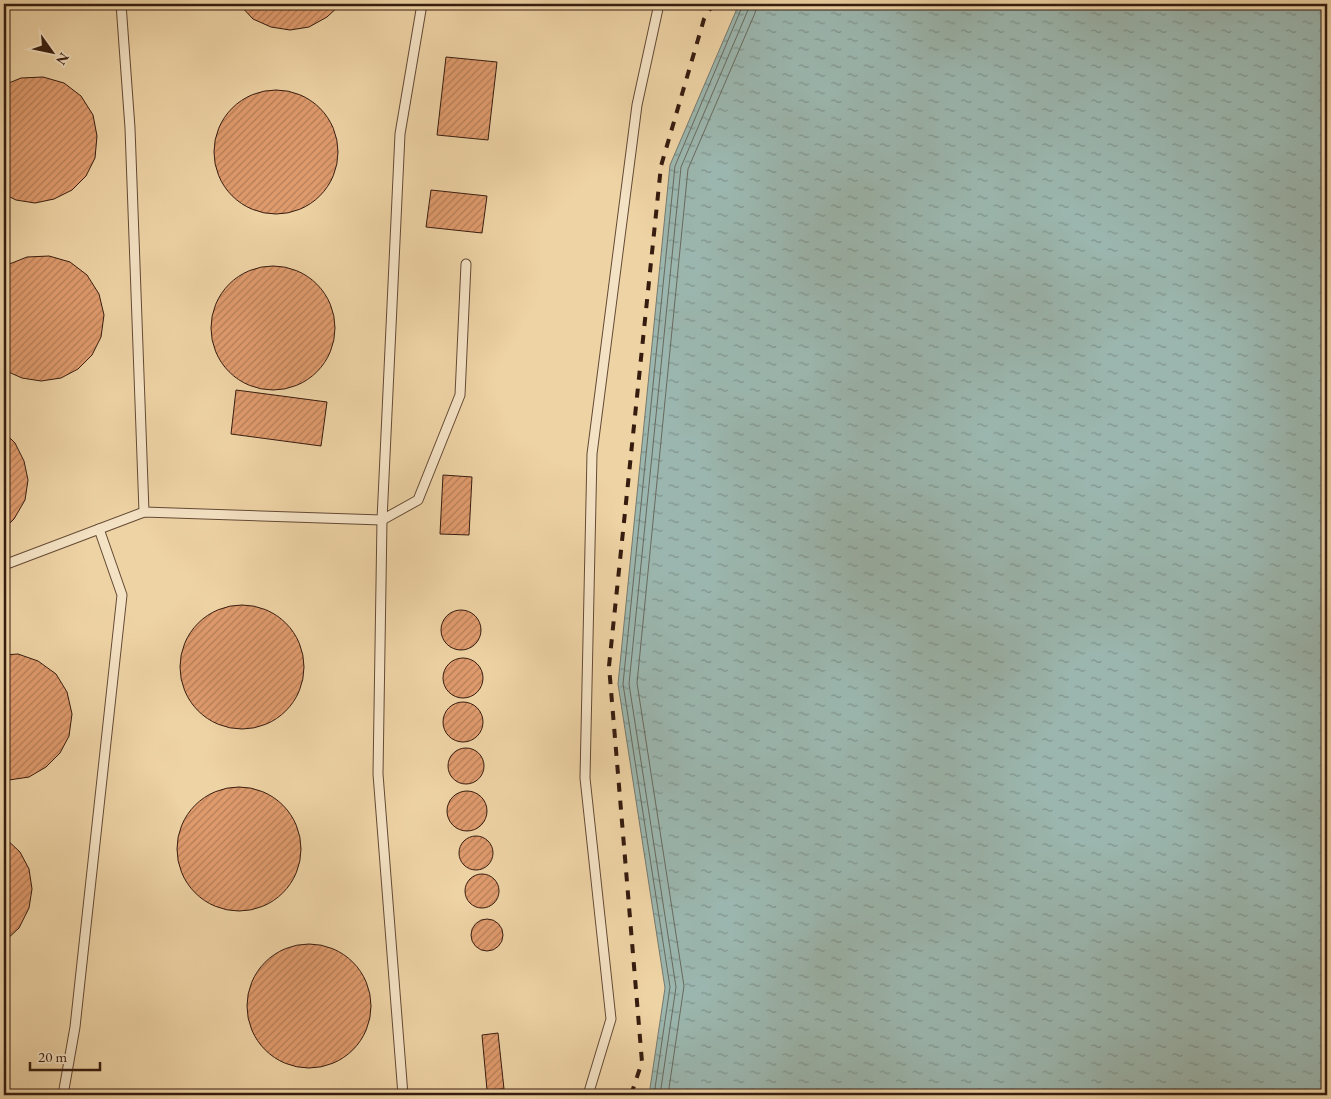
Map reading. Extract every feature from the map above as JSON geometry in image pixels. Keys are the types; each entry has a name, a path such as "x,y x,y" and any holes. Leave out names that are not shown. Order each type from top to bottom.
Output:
{"lane":[{"path":"121,4 130,128 144,512"},
{"path":"403,1095 378,774 382,520 400,134 422,4"},
{"path":"588,1095 611,1019 585,778 592,454 638,105 658,4"},
{"path":"4,565 144,512 382,520 418,500 460,394 466,264"},
{"path":"63,1095 76,1027 122,595 99,528"}],"water":[{"path":"739,4 1327,4 1327,1095 649,1095 665,988 618,684 670,165"}],"building":[{"path":"239,4 341,4 327,17 309,27 290,30 271,27 253,19"},
{"path":"446,57 497,62 488,140 437,135"},
{"path":"43,77 64,83 81,96 93,115 97,136 95,158 86,176 72,190 54,199 35,203 16,200 4,194 4,85 21,78"},
{"path":"276,90 300,94 320,108 334,128 338,152 334,176 320,196 300,210 276,214 252,210 232,196 218,176 214,152 218,128 232,108 252,94"},
{"path":"431,190 487,196 482,233 426,227"},
{"path":"49,256 70,262 87,275 99,294 104,315 101,337 92,355 78,369 61,378 41,381 22,378 4,370 4,268 27,257"},
{"path":"273,266 297,270 317,284 331,304 335,328 331,352 317,372 297,386 273,390 249,386 229,372 215,352 211,328 215,304 229,284 249,270"},
{"path":"236,390 327,402 321,446 231,434"},
{"path":"4,432 15,443 24,461 28,480 25,500 14,519 4,529"},
{"path":"443,475 472,477 469,535 440,534"},
{"path":"242,605 266,609 286,623 300,643 304,667 300,691 286,711 266,725 242,729 218,725 198,711 184,691 180,667 184,643 198,623 218,609"},
{"path":"465,610 472,613 478,619 481,630 480,638 472,647 465,650 457,650 450,647 442,638 441,626 444,619 453,611"},
{"path":"18,654 38,661 56,674 67,692 72,714 69,736 60,753 46,767 29,777 9,780 4,779 4,655"},
{"path":"463,658 477,664 483,678 477,692 463,698 449,692 443,678 449,664"},
{"path":"463,702 477,708 483,722 477,736 463,742 449,736 443,722 449,708"},
{"path":"466,748 473,749 479,753 483,759 483,773 479,779 473,783 466,784 459,783 453,779 449,773 448,766 449,759 453,753 459,749"},
{"path":"239,787 263,791 283,805 297,825 301,849 297,873 283,893 263,907 239,911 215,907 195,893 181,873 177,849 181,825 195,805 215,791"},
{"path":"471,791 478,794 484,800 487,811 486,819 478,828 471,831 463,831 456,828 448,819 447,807 450,800 459,792"},
{"path":"476,836 483,837 488,841 492,846 492,860 488,865 483,869 476,870 469,869 464,865 460,860 459,853 460,846 464,841 469,837"},
{"path":"4,837 20,852 29,869 32,889 29,908 19,928 4,942"},
{"path":"482,874 489,875 494,879 498,884 498,898 494,903 489,907 482,908 475,907 470,903 466,898 465,891 466,884 470,879 475,875"},
{"path":"487,919 493,920 498,924 502,929 502,941 498,946 493,950 487,951 481,950 476,946 472,941 471,935 472,929 476,924 481,920"},
{"path":"309,944 333,948 353,962 367,982 371,1006 367,1030 353,1050 333,1064 309,1068 285,1064 265,1050 251,1030 247,1006 251,982 265,962 285,948"},
{"path":"498,1033 504,1089 487,1090 482,1035"}],"railway":[{"path":"631,1095 642,1062 609,666 661,166 704,19 713,4"}]}
